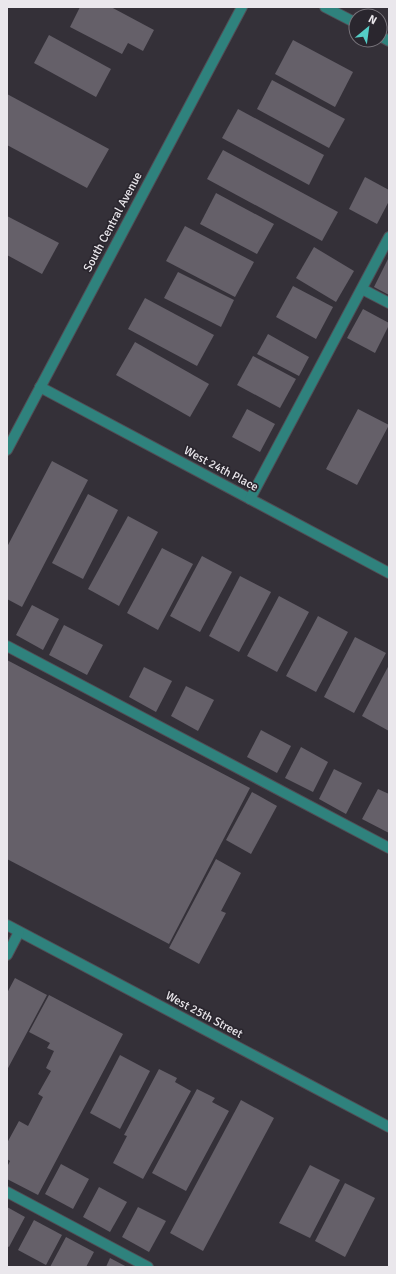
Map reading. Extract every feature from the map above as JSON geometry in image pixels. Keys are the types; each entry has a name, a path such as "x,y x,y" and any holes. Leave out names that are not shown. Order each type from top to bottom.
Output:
{"street":[{"name":"South Central Avenue","path":"7,450 242,7"},
{"path":"326,7 348,19"},
{"path":"250,499 389,237"},
{"path":"362,289 389,303"},
{"name":"West 24th Place","path":"40,387 389,573"},
{"path":"7,646 389,848"},
{"name":"West 25th Street","path":"7,925 389,1127"},
{"path":"7,955 19,932"},
{"path":"7,1192 148,1267"}],"building":[{"path":"80,7 111,7 154,30 143,51 128,43 122,54 70,27"},
{"path":"49,35 111,69 96,97 34,63"},
{"path":"293,40 353,72 335,107 275,74"},
{"path":"272,80 345,119 329,148 257,109"},
{"path":"7,94 109,149 87,188 7,145"},
{"path":"238,109 324,155 309,185 222,138"},
{"path":"223,150 338,212 322,241 207,179"},
{"path":"365,177 389,190 389,201 377,224 349,209"},
{"path":"216,193 274,224 257,254 200,224"},
{"path":"7,216 59,243 42,274 7,255"},
{"path":"185,226 254,262 235,297 166,261"},
{"path":"314,247 354,271 336,302 296,278"},
{"path":"389,257 389,295 374,287"},
{"path":"178,272 234,300 221,327 164,298"},
{"path":"293,286 333,307 316,339 276,317"},
{"path":"145,298 214,335 197,366 128,329"},
{"path":"363,309 389,323 375,353 347,338"},
{"path":"268,334 309,357 299,376 257,354"},
{"path":"135,342 209,384 190,417 116,375"},
{"path":"253,356 296,379 280,408 237,385"},
{"path":"247,409 275,424 260,452 232,437"},
{"path":"358,409 389,425 357,485 326,469"},
{"path":"52,461 88,480 22,607 7,599 7,547"},
{"path":"88,494 118,510 83,579 52,563"},
{"path":"128,516 158,532 119,606 88,589"},
{"path":"162,548 193,564 158,630 127,613"},
{"path":"202,556 232,572 200,632 170,616"},
{"path":"240,576 271,592 239,652 209,636"},
{"path":"279,596 309,612 277,672 247,656"},
{"path":"32,605 59,619 43,650 16,635"},
{"path":"318,616 348,632 316,692 286,676"},
{"path":"64,625 103,645 87,675 49,655"},
{"path":"355,637 386,653 354,713 324,697"},
{"path":"7,660 250,788 169,944 7,859"},
{"path":"389,665 389,731 362,716"},
{"path":"144,667 172,681 156,712 129,697"},
{"path":"186,686 214,700 198,731 171,716"},
{"path":"261,730 291,746 277,773 247,757"},
{"path":"301,747 328,762 313,792 285,778"},
{"path":"334,769 362,783 346,814 319,799"},
{"path":"378,789 389,794 389,833 362,819"},
{"path":"252,792 277,806 251,854 226,840"},
{"path":"216,859 241,873 221,911 226,913 199,964 169,948"},
{"path":"15,978 47,995 7,1070 7,993"},
{"path":"49,995 123,1034 38,1195 7,1179 7,1167 10,1161 7,1159 7,1143 19,1121 28,1126 43,1097 38,1094 51,1071 46,1068 54,1051 47,1048 50,1043 29,1032"},
{"path":"120,1055 150,1071 120,1129 90,1113"},
{"path":"159,1069 177,1078 175,1082 191,1091 143,1179 113,1163 127,1136 124,1135"},
{"path":"197,1089 215,1098 212,1102 229,1111 186,1191 152,1173"},
{"path":"241,1100 274,1118 203,1251 170,1233"},
{"path":"61,1164 89,1179 73,1209 45,1194"},
{"path":"310,1165 340,1180 310,1238 279,1223"},
{"path":"345,1183 375,1198 345,1257 315,1241"},
{"path":"99,1187 127,1202 110,1232 83,1217"},
{"path":"7,1207 25,1217 9,1247 7,1246"},
{"path":"138,1207 166,1221 149,1252 122,1237"},
{"path":"34,1220 62,1235 46,1265 18,1250"},
{"path":"66,1237 94,1252 86,1267 50,1267"},
{"path":"110,1258 127,1267 106,1267"}]}
